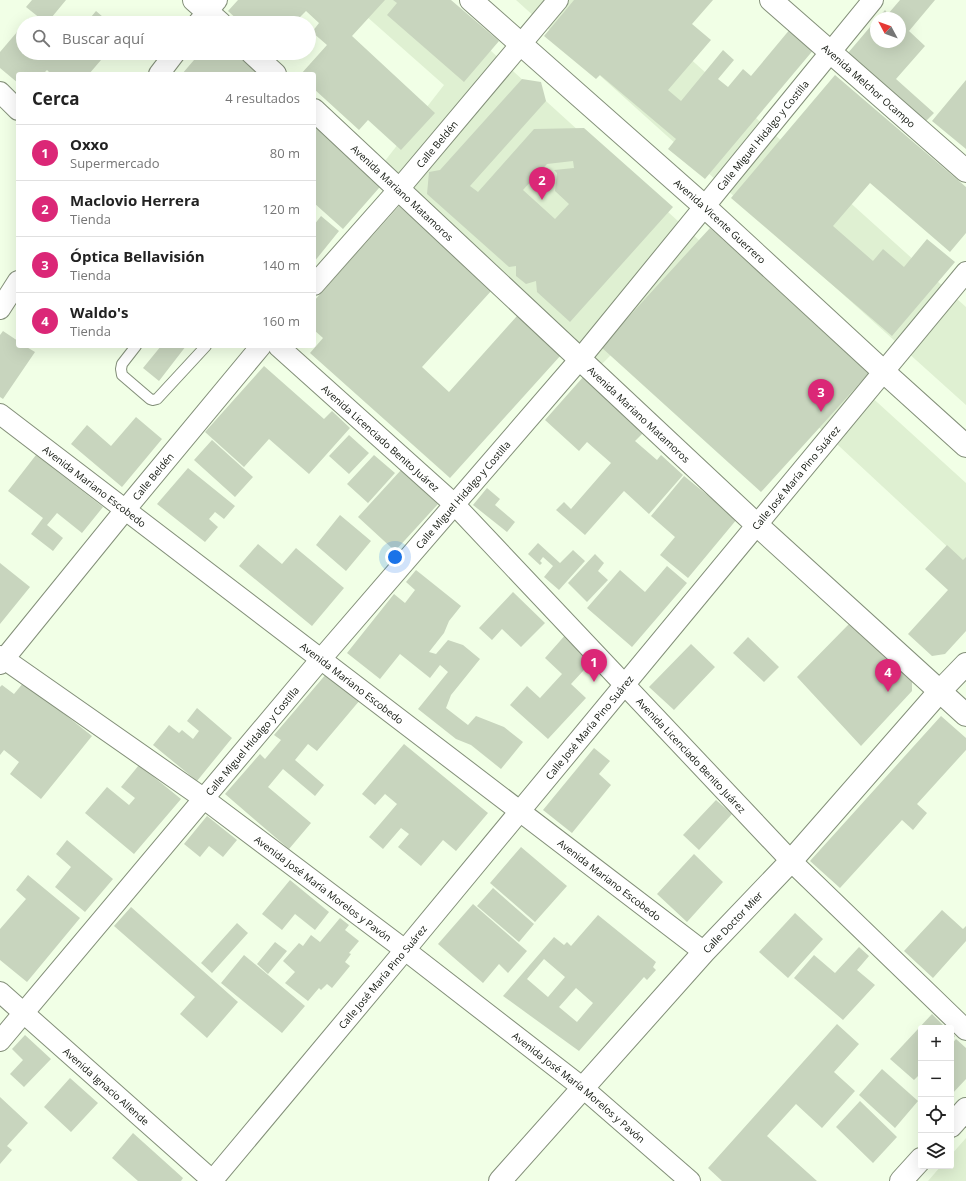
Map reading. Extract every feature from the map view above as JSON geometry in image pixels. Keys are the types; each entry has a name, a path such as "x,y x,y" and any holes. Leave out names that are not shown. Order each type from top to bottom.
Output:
{"main road":[{"name":"Avenida Vicente Guerrero","path":"472,0 704,206 966,446"},
{"name":"Avenida Melchor Ocampo","path":"771,0 966,171"},
{"path":"260,60 273,72"},
{"name":"Avenida Mariano Matamoros","path":"316,112 757,524 939,692 966,715"},
{"name":"Calle Doctor Mier","path":"500,1181 704,952 791,861 939,692 966,664"},
{"path":"954,1123 966,1109"},
{"path":"901,1181 918,1162"}],"street":[{"name":"Calle Beldén","path":"316,284 399,189 558,0"},
{"name":"Calle Miguel Hidalgo y Costilla","path":"0,1040 321,659 580,359 830,51 874,0"},
{"path":"161,72 170,60"},
{"path":"0,92 16,108"},
{"name":"Calle José María Pino Suárez","path":"212,1181 520,812 966,272"},
{"path":"0,309 16,284"},
{"name":"Calle Beldén","path":"1,659 259,348"},
{"name":"Avenida Licenciado Benito Juárez","path":"280,348 454,504 791,861 966,1030"},
{"name":"Avenida Mariano Escobedo","path":"0,414 704,952"},
{"name":"Avenida José María Morelos y Pavón","path":"1,659 203,798 405,950 583,1088 690,1181"},
{"name":"Avenida Ignacio Allende","path":"0,992 22,1014 212,1181"}],"lane":[{"path":"134,348 122,364 122,376 150,400 157,399 204,348"}],"shaded area":[{"path":"348,0 435,0 966,483 966,564 673,292 601,365 381,166 444,85"},
{"path":"516,0 625,0 966,307 966,405"},
{"path":"966,1138 966,1181 928,1181 938,1169 954,1169 954,1152"}],"building":[{"path":"32,0 66,0 53,16 37,16 26,7"},
{"path":"238,0 385,0 352,36 435,113 401,150 368,120 359,130 316,91 316,72 303,72 314,60 316,60 316,57 327,45 316,35 316,27 319,23 316,20 316,16 311,16 306,11 301,16 233,16 228,11"},
{"path":"393,0 451,0 499,41 464,82 387,15 397,3"},
{"path":"574,0 713,0 692,24 711,40 668,90 681,101 723,50 734,60 718,79 728,87 743,69 751,76 791,28 815,48 705,179 668,149 676,139 600,75 596,79 544,36"},
{"path":"900,0 935,0 909,31 925,46 896,79 934,113 925,122 848,53 870,27 870,48 906,48 906,12 890,12"},
{"path":"96,11 102,16 92,16"},
{"path":"16,33 16,60 101,60 91,72 49,72 47,70 45,72 16,72 16,81 0,68 0,52"},
{"path":"194,60 252,60 265,72 184,72"},
{"path":"835,75 966,187 966,233 950,252 870,183 833,226 873,261 883,249 904,267 927,239 955,262 892,336 731,198"},
{"path":"522,79 541,82 546,101 470,186 478,192 534,129 584,128 673,207 570,322 537,292 536,281 526,284 516,276 516,266 509,267 427,194 429,172 440,170","holes":["573,161 574,168 554,170 557,173 555,191 569,204 555,219 523,190 547,164"]},
{"path":"966,80 966,149 932,121"},
{"path":"316,118 386,180 343,229 316,205"},
{"path":"399,206 492,290 422,367 449,392 517,316 561,355 450,478 310,353 316,348 323,338 316,332 316,299"},
{"path":"321,216 339,231 316,260 316,222"},
{"path":"710,228 869,373 761,492 601,347"},
{"path":"3,331 16,340 16,348 28,348 35,352 3,399 0,397 0,335"},
{"path":"159,348 184,348 159,381 143,368"},
{"path":"264,366 324,419 332,411 350,428 309,474 269,439 244,467 205,432"},
{"path":"584,376 645,431 635,441 657,460 661,455 683,475 649,514 624,491 585,535 556,510 564,502 571,509 611,463 587,442 579,451 545,420"},
{"path":"136,417 162,439 122,487 71,444 87,425 111,446"},
{"path":"349,435 369,453 349,474 329,456"},
{"path":"212,440 253,477 235,497 194,460"},
{"path":"36,455 103,507 82,533 57,513 47,525 63,538 53,551 31,534 43,518 8,491"},
{"path":"374,455 395,473 368,503 347,484"},
{"path":"188,468 235,506 224,519 215,512 209,519 218,527 205,542 157,504"},
{"path":"401,470 438,504 395,551 358,517"},
{"path":"684,476 737,519 688,578 660,555 675,537 651,516"},
{"path":"487,488 500,499 495,505 515,522 507,532 473,505"},
{"path":"340,515 371,541 346,571 316,545"},
{"path":"538,543 560,563 573,550 585,561 559,590 544,577 553,566 543,557 540,561 542,563 540,565 528,554"},
{"path":"258,544 282,564 296,548 344,588 312,626 239,566"},
{"path":"947,545 963,560 966,557 966,631 945,654 932,656 908,634 948,590 925,569"},
{"path":"595,554 604,563 598,571 608,580 587,602 568,583"},
{"path":"0,563 30,587 0,624"},
{"path":"667,566 687,583 632,647 587,608 620,570 645,592"},
{"path":"416,570 461,606 449,621 444,633 429,652 436,654 448,640 463,645 480,659 451,695 446,708 468,725 476,716 504,727 523,742 501,769 471,745 456,739 418,709 448,672 440,665 430,678 400,654 380,679 347,653 394,594 405,603 415,590 406,582"},
{"path":"513,592 545,623 521,647 502,629 492,640 479,628"},
{"path":"849,624 912,681 912,691 861,746 797,677"},
{"path":"567,633 595,658 571,684 586,698 548,739 510,705 527,686 540,698 562,674 545,658"},
{"path":"748,637 779,667 764,682 733,653"},
{"path":"691,644 715,667 674,710 649,687"},
{"path":"327,673 360,700 317,751 308,744 295,760 324,785 315,796 283,769 268,787 311,823 289,849 225,794 260,754 265,759 281,740 274,735"},
{"path":"24,682 92,736 41,799 10,774 19,762 4,750 0,755 0,687 2,685 14,694"},
{"path":"197,708 232,738 197,781 153,745 169,725 179,733 182,730 193,739 199,731 187,721"},
{"path":"941,716 966,738 966,750 917,804 927,813 913,830 902,820 840,888 810,861"},
{"path":"404,744 488,813 456,851 443,840 421,866 398,847 409,834 401,828 383,849 369,837 397,804 385,794 375,805 362,794"},
{"path":"594,748 610,761 599,774 611,785 572,833 543,810"},
{"path":"139,765 181,799 134,854 85,813 107,787 129,805 135,798 121,787"},
{"path":"716,800 732,814 699,850 683,835"},
{"path":"207,816 237,840 223,857 209,846 200,857 184,844"},
{"path":"67,840 113,879 85,912 55,887 71,867 56,854"},
{"path":"521,847 567,886 535,922 490,883"},
{"path":"694,854 723,882 687,922 657,894"},
{"path":"28,875 80,918 27,982 0,960 0,929 26,899 16,890"},
{"path":"290,880 329,912 315,930 295,914 282,930 262,914"},
{"path":"493,888 534,924 519,942 477,906"},
{"path":"473,904 527,951 508,973 499,964 483,983 438,944"},
{"path":"131,907 238,1002 207,1038 180,1014 195,997 114,926"},
{"path":"942,910 963,929 966,926 966,941 933,978 904,951"},
{"path":"795,913 823,939 788,978 759,952"},
{"path":"598,915 656,962 653,967 656,970 647,980 644,977 579,1051 503,996 554,937 564,945 567,942 571,946","holes":["544,959 565,977 548,997 527,979","576,988 593,1003 577,1022 559,1007"]},
{"path":"340,918 349,925 345,930 359,941 349,953 351,954 345,962 350,966 332,988 327,984 321,990 319,988 308,1001 285,983 295,972 283,961 299,943 303,946 311,935 320,942"},
{"path":"237,923 248,933 212,973 201,963"},
{"path":"275,942 287,951 268,974 257,964"},
{"path":"859,947 869,956 857,970 875,985 843,1020 794,978 814,955 835,973"},
{"path":"244,955 305,1006 282,1033 221,983"},
{"path":"932,1014 943,1025 922,1025"},
{"path":"837,1024 859,1044 834,1072 855,1091 822,1128 796,1104 767,1136 817,1181 722,1181 708,1168"},
{"path":"918,1029 918,1076 914,1080 890,1059"},
{"path":"25,1035 51,1059 24,1087 10,1074 23,1060 12,1049"},
{"path":"956,1039 966,1048 966,1079 954,1092 954,1061 954,1041"},
{"path":"882,1069 918,1101 895,1128 859,1095"},
{"path":"70,1078 98,1103 71,1132 44,1107"},
{"path":"0,1097 28,1123 7,1146 12,1150 0,1164"},
{"path":"860,1101 897,1137 873,1163 836,1127"},
{"path":"133,1133 183,1178 181,1181 138,1181 112,1158"}],"place":[{"name":"Maclovio Herrera","path":"542,200"},
{"name":"Óptica Bellavisión","path":"821,412"},
{"name":"Oxxo","path":"594,682"},
{"name":"Waldo's","path":"888,692"}]}
